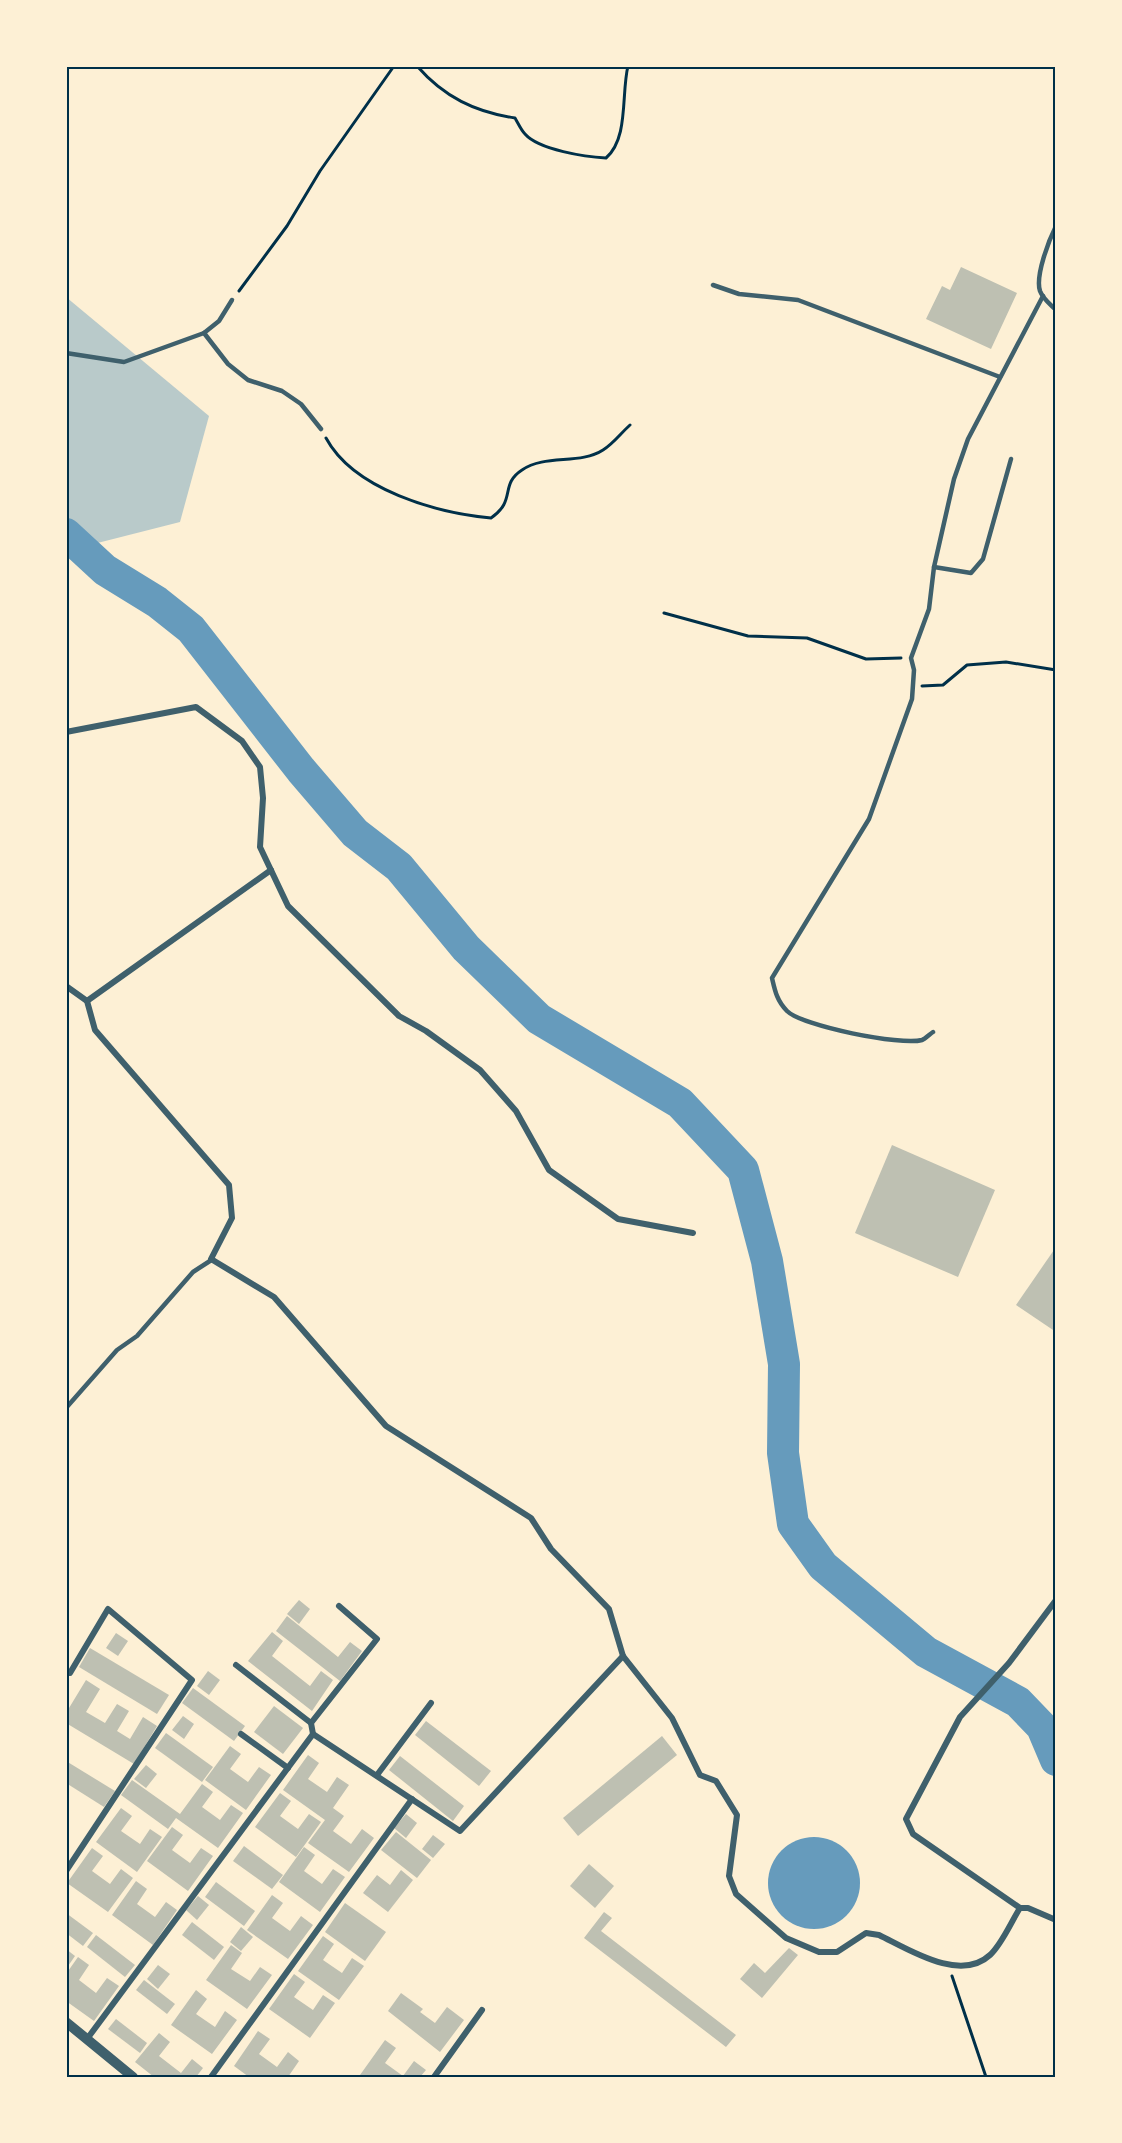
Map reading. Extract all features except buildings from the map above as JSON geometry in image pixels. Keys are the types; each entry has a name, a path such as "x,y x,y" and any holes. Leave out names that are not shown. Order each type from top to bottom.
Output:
{"street":[{"path":"66,732 196,707 242,741 260,767 262,798 260,847 288,906 399,1016 426,1031 480,1070 516,1111 549,1170 618,1219 693,1233"},
{"path":"87,1001 271,870"},
{"path":"66,986 87,1001 95,1030 229,1185 232,1218 213,1259 274,1297 386,1426 531,1518 551,1549 609,1609 623,1656 672,1718 700,1775 716,1781 737,1815 729,1876 736,1894 786,1938 819,1952 837,1952 866,1933 879,1935 948,1966 974,1964 990,1955 1020,1908"},
{"path":"1056,1600 1009,1663 960,1717 906,1819 913,1834 1020,1908 1028,1908 1056,1920"},
{"path":"311,1723 377,1639 339,1606"},
{"path":"66,1671 70,1673 108,1609 192,1680 66,1872"},
{"path":"236,1665 311,1723 313,1734 460,1831 623,1656"},
{"path":"377,1775 431,1703"},
{"path":"241,1734 288,1767"},
{"path":"87,2039 313,1734"},
{"path":"211,2077 412,1799"},
{"path":"434,2077 482,2010"},
{"path":"66,2022 133,2077"}],"lane":[{"path":"1056,226 1048,241 1039,281 1043,296 1056,310"},
{"path":"713,285 739,294 798,300 1000,377"},
{"path":"933,1032 922,1040 888,1040 804,1022 788,1012 776,997 772,978 869,819 912,699 911,658 929,609 934,567 954,479 964,449 1043,296"},
{"path":"66,353 124,362 204,333 219,321 232,300"},
{"path":"204,333 228,364 241,375 248,380 282,391 300,404 321,429"},
{"path":"934,567 971,573 983,559 1011,459"},
{"path":"66,1408 117,1350 137,1336 193,1272 213,1259"}],"path":[{"path":"232,300 287,226 320,171 394,66"},
{"path":"417,66 439,89 464,105 515,118 526,135 540,145 590,158 606,158 615,150 620,132 624,84 628,66"},
{"path":"321,429 331,448 367,481 457,515 491,518 503,510 512,479 525,468 602,452 630,424"},
{"path":"664,612 748,636 807,638 866,659 911,658"},
{"path":"913,685 943,685 967,665 1006,662 1056,670"},
{"path":"948,1966 986,2077"}],"shaded area":[{"path":"66,297 209,416 180,522 66,551"}],"water":[{"path":"805,1837 823,1837 840,1844 853,1857 860,1874 860,1892 853,1909 840,1922 823,1929 805,1929 788,1922 775,1909 768,1892 768,1874 775,1857 788,1844"}],"waterway":[{"path":"66,534 105,570 157,602 191,629 301,770 355,833 399,867 466,948 539,1019 680,1103 743,1170 767,1261 784,1364 783,1453 793,1524 823,1566 926,1652 1018,1702 1042,1727 1056,1760"}]}
